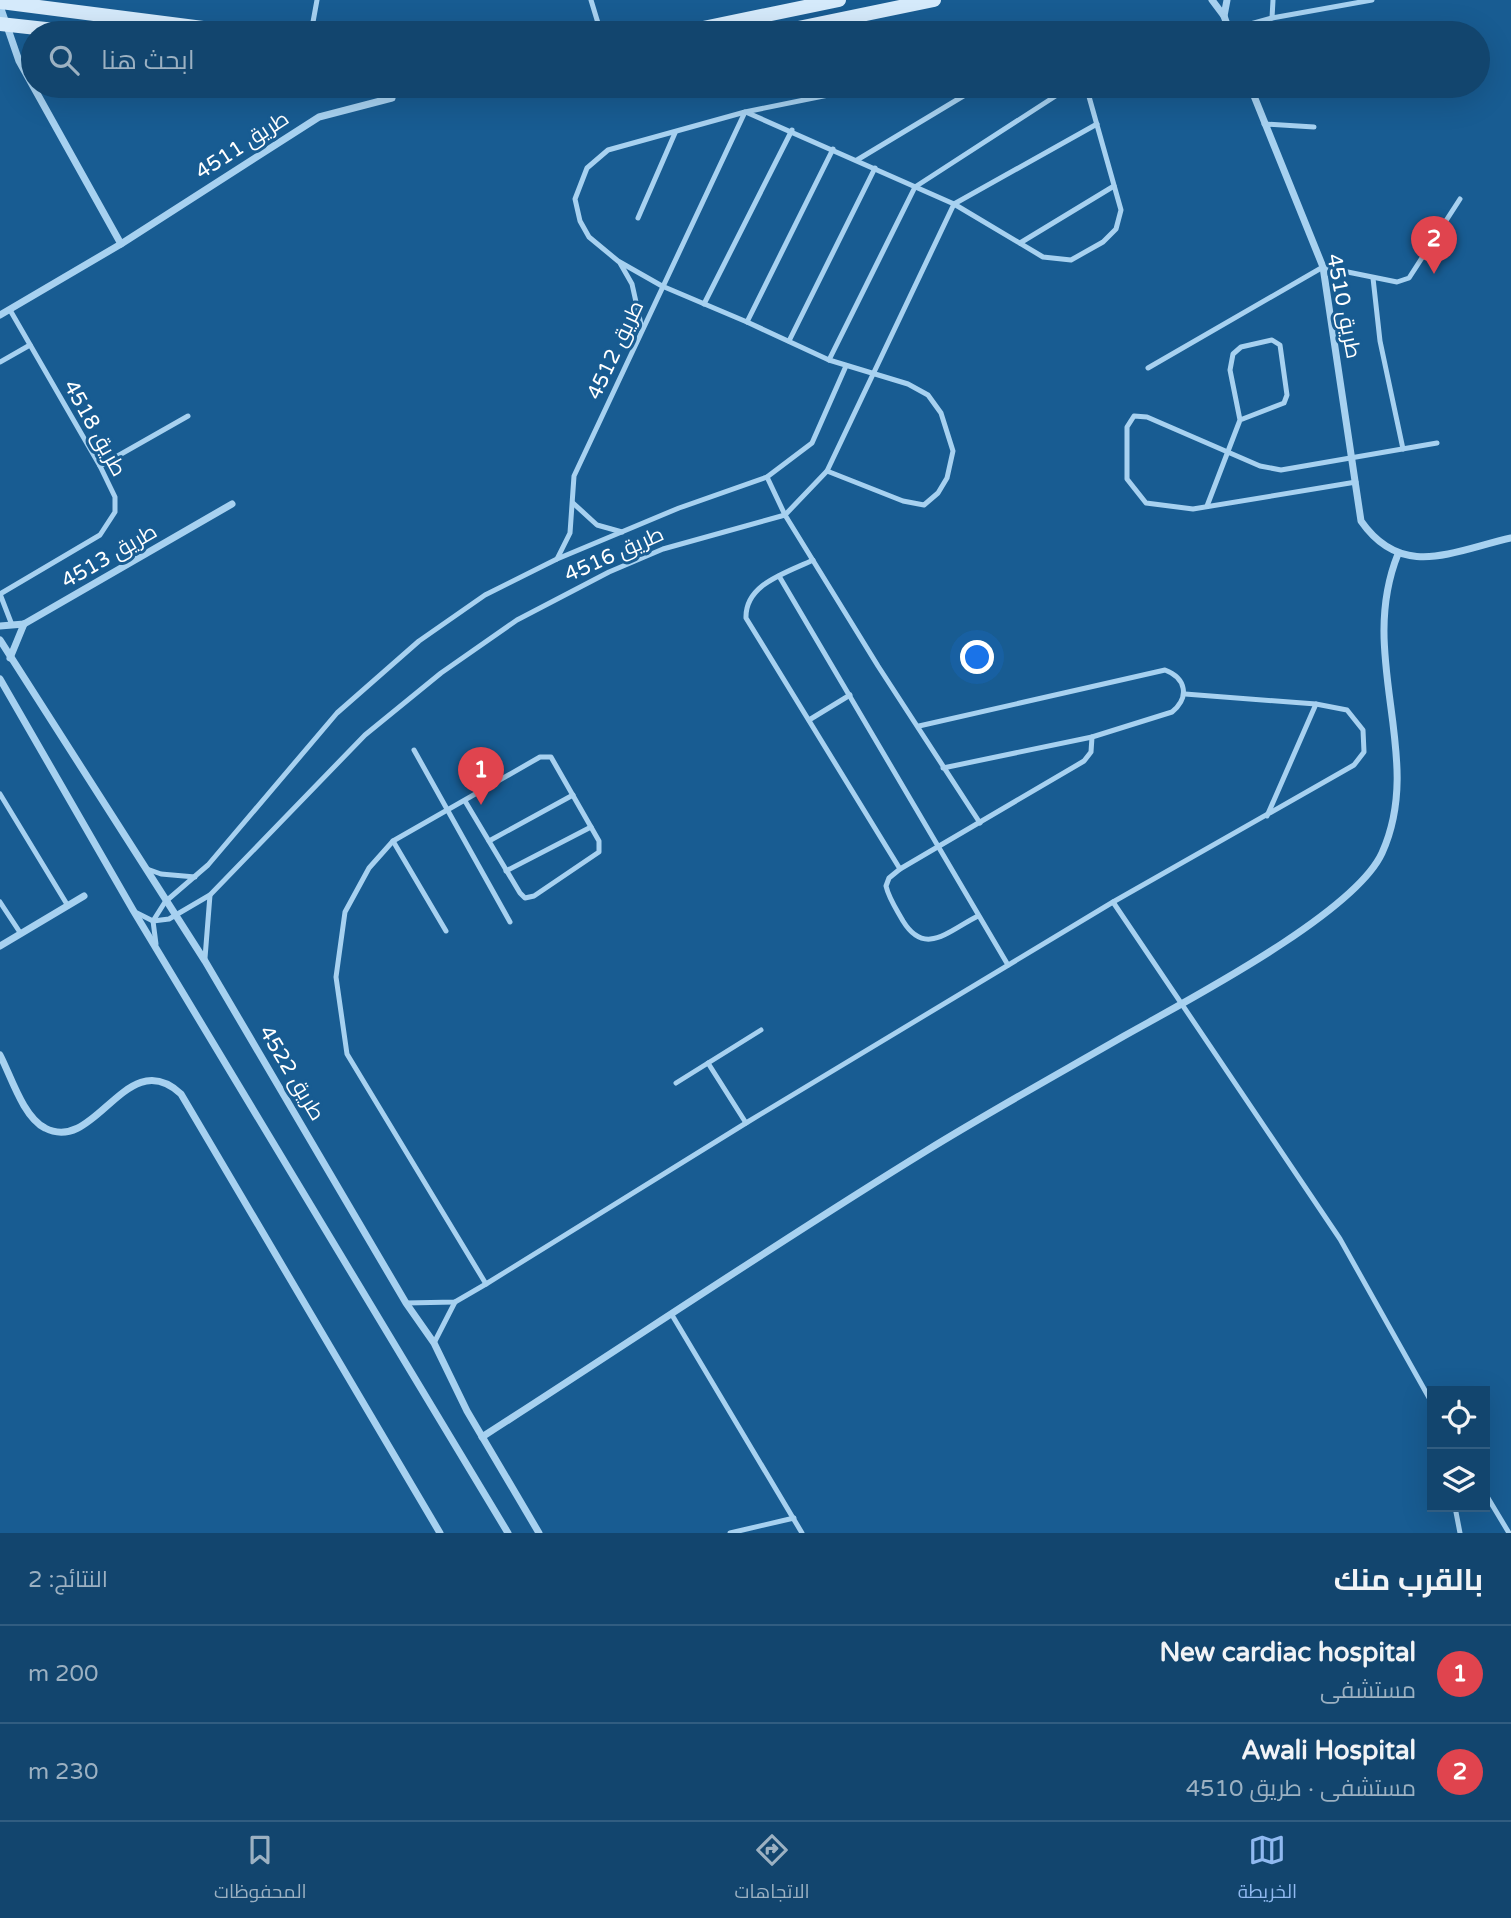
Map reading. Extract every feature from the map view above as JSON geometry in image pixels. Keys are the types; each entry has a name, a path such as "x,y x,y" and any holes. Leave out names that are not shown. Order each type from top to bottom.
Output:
{"street":[{"path":"833,21 934,0"},
{"path":"1212,0 1226,21"},
{"path":"1224,16 1227,0"},
{"path":"736,21 830,1"},
{"path":"21,65 4,24 0,4 142,21"},
{"path":"40,98 121,244"},
{"name":"طريق 4511","path":"0,315 121,244 319,117 393,98"},
{"name":"طريق 4510","path":"1254,98 1323,267 1361,522 1372,537 1387,550 1398,554"},
{"name":"طريق 4513","path":"0,626 24,624 232,504"},
{"path":"482,1437 925,1152 1184,1003 1354,892 1381,856 1393,821 1399,774 1383,666 1383,613 1389,575 1398,554 1417,558 1511,538"},
{"path":"10,658 24,624"},
{"name":"طريق 4522","path":"0,640 205,961 406,1303 434,1343 482,1437 539,1533"},
{"path":"0,679 133,909 508,1533"},
{"path":"0,947 84,896"},
{"path":"0,1055 30,1115 45,1128 64,1133 86,1123 138,1083 152,1078 167,1081 181,1094 440,1533"}],"lane":[{"path":"314,21 317,0"},
{"path":"591,0 597,21"},
{"path":"1272,18 1273,0"},
{"path":"1263,21 1373,0"},
{"name":"طريق 4512","path":"556,559 570,533 574,476 662,286 618,261 589,237 580,221 575,199 587,168 608,150 745,112 814,98"},
{"path":"857,160 960,98"},
{"path":"829,360 915,187 1052,98"},
{"path":"827,471 914,505 924,505 937,494 947,478 953,451 941,413 928,395 908,384 829,360 747,321 662,286 745,112 792,130 954,204 1043,257 1058,261 1071,260 1103,242 1116,229 1121,210 1089,98"},
{"path":"785,515 827,471 954,204 1097,124"},
{"path":"1264,124 1314,127"},
{"path":"704,304 792,130"},
{"path":"638,218 675,133"},
{"path":"747,321 833,149"},
{"path":"789,341 875,168"},
{"path":"1020,243 1114,186"},
{"path":"1148,368 1323,267 1397,282 1409,278 1460,199"},
{"path":"618,261 632,284 642,329"},
{"path":"1373,278 1380,341 1403,449"},
{"name":"طريق 4518","path":"0,594 80,549 109,525 115,512 115,497 100,466 10,310"},
{"path":"1206,507 1240,420 1230,370 1233,355 1241,347 1272,340 1280,345 1287,394 1284,403 1240,420"},
{"path":"0,362 30,345"},
{"name":"طريق 4516","path":"153,921 165,902 195,877 348,704 419,641 474,603 556,559 679,508 766,477 812,443 846,366"},
{"path":"100,466 188,416"},
{"path":"1356,482 1194,509 1146,503 1127,479 1127,427 1134,416 1147,417 1260,466 1282,470 1437,443"},
{"path":"766,477 785,515 979,823"},
{"path":"573,503 597,525 622,532"},
{"name":"طريق 4516","path":"153,921 174,916 210,895 365,735 441,673 517,620 609,572 663,549 785,515"},
{"path":"813,560 779,576 751,594 746,604 746,618 900,869"},
{"path":"779,576 1008,965"},
{"path":"0,594 12,625"},
{"path":"919,726 1165,670 1175,674 1183,682 1185,694 1181,705 1172,712 1092,737 943,768"},
{"path":"406,1303 454,1302 1113,902 1354,765 1364,752 1363,730 1347,710 1316,704 1185,694"},
{"path":"809,720 850,695"},
{"path":"1267,816 1316,704"},
{"path":"978,916 930,941 912,936 886,886 889,878 1084,761 1091,752 1092,737"},
{"path":"415,750 510,922"},
{"path":"465,801 506,871 526,898 534,896 599,852 601,847 551,757 545,756 393,841 369,868 345,912 335,976 347,1054 485,1284"},
{"path":"0,794 68,906"},
{"path":"489,841 573,795"},
{"path":"506,871 591,827"},
{"path":"393,841 446,931"},
{"path":"144,868 168,875 195,877"},
{"path":"205,961 210,895"},
{"path":"0,901 21,934"},
{"path":"1113,902 1184,1003 1340,1239 1427,1394"},
{"path":"133,909 153,921 156,946"},
{"path":"676,1083 761,1030"},
{"path":"708,1063 746,1123"},
{"path":"434,1343 454,1302"},
{"path":"672,1315 802,1533"},
{"path":"1490,1501 1509,1533"},
{"path":"1456,1512 1460,1533"},
{"path":"730,1533 794,1518"}],"place":[{"name":"Awali Hospital","path":"1434,274"},
{"name":"New cardiac hospital","path":"481,805"}]}
